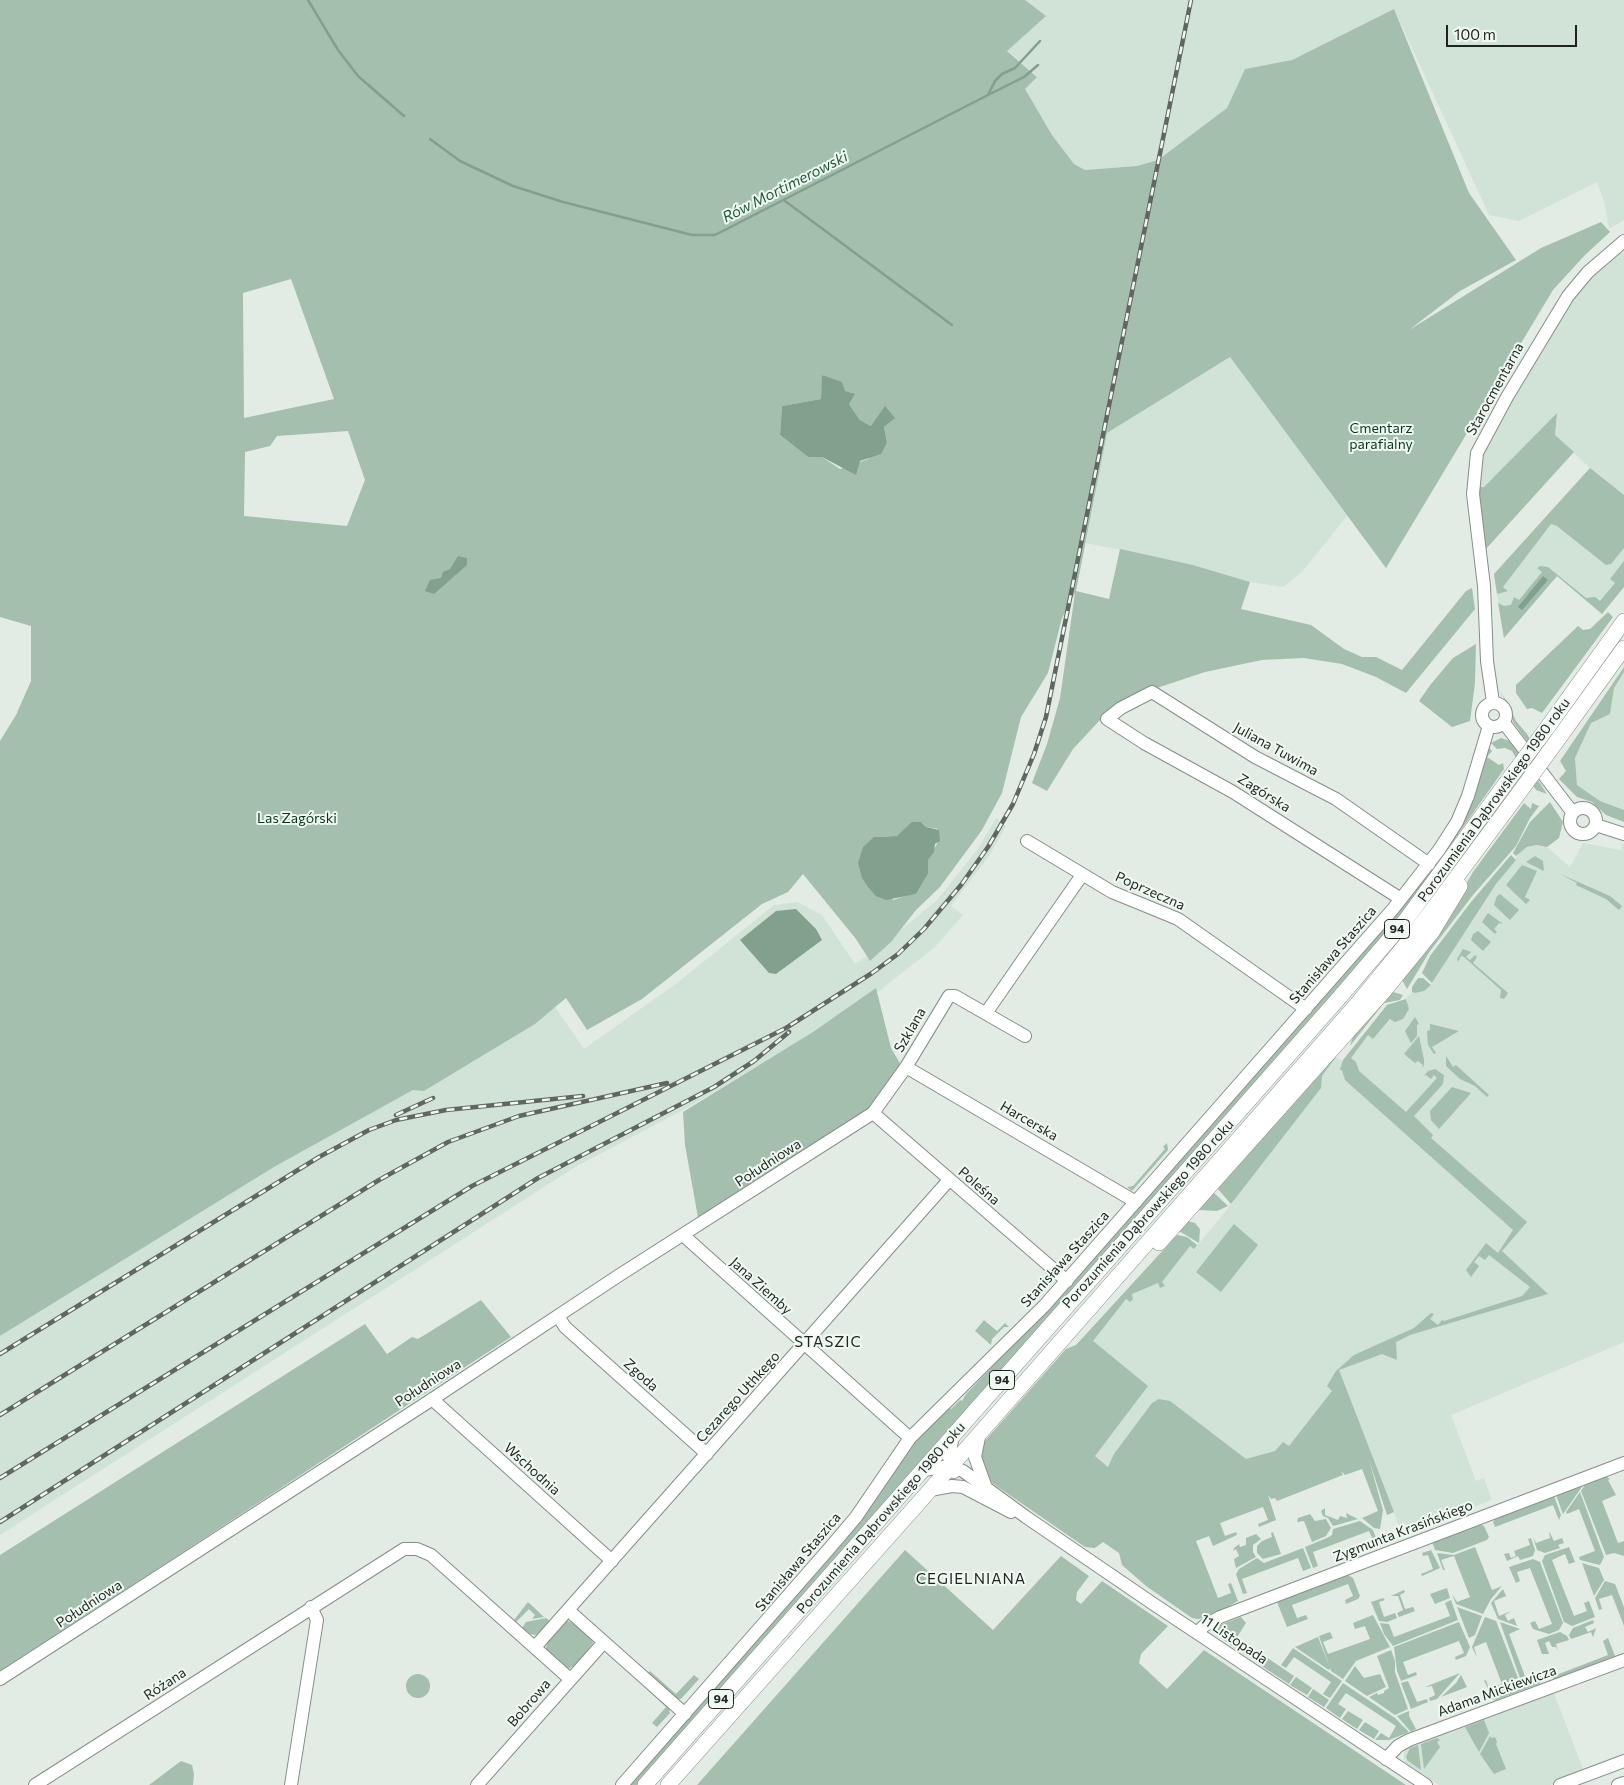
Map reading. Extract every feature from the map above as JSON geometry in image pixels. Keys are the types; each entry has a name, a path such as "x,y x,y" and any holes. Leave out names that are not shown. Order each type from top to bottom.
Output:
{"main road":[{"name":"Porozumienia Dąbrowskiego 1980 roku","path":"645,1785 1377,954 1440,874 1624,622"},
{"name":"Porozumienia Dąbrowskiego 1980 roku","path":"668,1785 930,1490 1385,971 1516,797 1624,648"}],"street":[{"name":"Starocmentarna","path":"1493,702 1487,660 1484,586 1473,494 1477,453 1497,414 1558,310 1588,272 1624,240"},
{"name":"Juliana Tuwima","path":"1107,719 1121,708 1152,692 1248,752 1336,800 1428,864"},
{"path":"1493,702 1504,708 1507,714 1504,723 1496,728 1489,726 1482,718 1482,711 1486,705 1493,702"},
{"name":"Zagórska","path":"1107,719 1144,743 1233,792 1401,899"},
{"path":"1504,723 1573,813"},
{"name":"Stanisława Staszica","path":"622,1785 832,1546 856,1516 910,1438 1017,1334 1067,1281 1401,899 1454,826 1466,803 1489,726"},
{"path":"1581,808 1589,810 1595,816 1596,825 1586,834 1578,833 1570,824 1573,813 1581,808"},
{"path":"1596,825 1624,834"},
{"name":"Poprzeczna","path":"1027,841 1082,875 1121,896 1178,919 1306,1009"},
{"path":"986,1013 1082,875"},
{"name":"Szklana","path":"873,1113 906,1067 949,996 955,996 1025,1036"},
{"name":"Harcerska","path":"906,1067 1136,1202"},
{"name":"Poleśna","path":"873,1113 1067,1281"},
{"name":"Południowa","path":"0,1679 873,1113"},
{"name":"Cezarego Uthkego","path":"535,1647 949,1180"},
{"name":"Jana Ziemby","path":"684,1234 910,1438"},
{"name":"Zgoda","path":"558,1316 565,1327 707,1454"},
{"name":"Wschodnia","path":"432,1399 612,1562"},
{"path":"980,1432 975,1457 985,1485"},
{"path":"953,1435 950,1466 963,1487"},
{"name":"Zygmunta Krasińskiego","path":"1198,1633 1204,1626 1220,1617 1624,1463"},
{"path":"924,1470 950,1466"},
{"name":"11 Listopada","path":"950,1466 963,1471 985,1485 1026,1517 1426,1785"},
{"path":"930,1490 952,1486 963,1487"},
{"name":"11 Listopada","path":"963,1487 1003,1508 1026,1517"},
{"name":"Różana","path":"35,1785 397,1552 417,1549 431,1555 570,1679"},
{"path":"291,1785 317,1620 312,1607"},
{"path":"568,1610 685,1714"},
{"name":"Bobrowa","path":"477,1785 604,1642"},
{"name":"Adama Mickiewicza","path":"1386,1759 1405,1742 1624,1660"},
{"path":"1560,1785 1624,1761"},
{"path":"1618,1785 1624,1783"}],"shaded area":[{"path":"1025,0 1624,0 1624,220 1609,229 1605,205 1597,182 1519,221 1489,215 1394,9 1292,60 1245,69 1227,108 1158,160 1137,166 1085,170 1074,164 1052,135 1025,89 1037,76 1007,50 1045,16"},
{"path":"1619,253 1624,253 1624,587 1602,614 1557,576 1504,638 1494,574 1590,468 1555,435 1557,414 1484,487 1478,487 1481,459 1491,434 1566,308 1586,281"},
{"path":"1230,357 1347,516 1302,572 1283,587 1250,582 1193,565 1086,543 1107,433"},
{"path":"822,375 842,382 845,391 855,394 849,404 860,420 871,426 885,406 895,418 884,427 887,442 881,454 860,461 856,475 822,457 808,457 780,435 782,406 821,399"},
{"path":"458,556 467,558 467,565 434,594 425,591 430,580 441,578 443,572 450,569"},
{"path":"1543,576 1548,580 1522,610 1518,607"},
{"path":"1624,672 1624,810 1600,801 1577,785 1575,758 1591,723 1610,714 1614,687"},
{"path":"996,818 1006,826 989,856 951,906 963,915 935,947 874,995 685,1109 577,1166 0,1535 0,1336 274,1167 413,1090 424,1091 535,1024 555,1007 584,1049 677,983 774,905 797,902 822,915 855,964 882,946 937,900 978,849"},
{"path":"912,822 921,822 926,827 939,830 940,841 935,844 934,852 928,860 928,874 916,894 886,900 876,896 862,878 858,863 863,847 874,837 897,836"},
{"path":"1583,843 1621,850 1622,844 1624,844 1624,1342 1451,1415 1476,1481 1484,1478 1492,1500 1406,1533 1405,1530 1401,1531 1360,1425 1254,1467 1110,1468 1089,1451 1087,1341 1170,1249 1189,1242 1196,1247 1234,1201 1233,1174 1333,1056 1346,1063 1368,1034 1373,1039 1391,1019 1408,1011 1406,999 1412,992 1415,993 1431,985 1496,884 1522,850 1533,845 1547,847 1570,867"},
{"path":"796,909 816,929 822,940 776,974 769,973 740,940 776,911"},
{"path":"1553,1691 1583,1769 1570,1774 1567,1778 1550,1785 1439,1785 1407,1765 1404,1761 1404,1752 1407,1747"}],"green space":[{"name":"Las Zagórski","path":"0,0 1025,0 1046,16 1007,51 1037,77 1025,89 1052,135 1074,164 1085,170 1137,166 1158,160 1227,108 1245,69 1292,60 1394,9 1469,193 1516,260 1460,291 1409,330 1541,248 1601,222 1610,232 1585,255 1553,290 1386,568 1230,357 1107,433 1076,591 1109,599 1120,549 1193,565 1250,582 1241,609 1311,625 1344,649 1362,657 1376,657 1402,670 1466,591 1472,588 1475,609 1406,693 1376,677 1342,664 1304,658 1262,660 1205,672 1157,688 1123,703 1100,720 1073,749 1047,791 1032,783 1047,744 1060,698 1075,593 1062,618 1048,673 1021,717 1002,793 982,830 940,887 916,910 891,942 870,961 856,939 803,874 788,892 762,904 642,999 587,1030 566,998 535,1024 424,1091 413,1090 274,1167 0,1336 0,741 16,715 31,681 31,626 0,617","holes":["291,279 334,399 244,418 243,293","823,375 845,391 849,404 860,420 871,426 894,418 884,427 887,442 868,459 840,469 822,457 808,457 780,435 782,406 821,399","348,431 365,480 347,526 244,516 245,452 270,446 277,436","921,822 926,827 938,829 939,840 928,860 928,874 916,894 893,900 874,837 897,836"]},
{"path":"1557,413 1555,435 1574,452 1485,550 1478,487 1484,487"},
{"path":"1590,468 1624,495 1624,548 1611,564 1606,565 1557,526 1551,524 1503,587 1508,591 1497,594 1494,574"},
{"path":"1624,561 1624,587 1602,614 1557,576 1504,638 1498,603 1504,606 1511,605 1514,597 1519,600 1542,572 1537,568 1540,566 1548,567 1586,598 1595,597 1600,601 1615,583 1610,579"},
{"path":"1608,612 1613,617 1542,713 1532,708 1527,709 1516,693 1516,685 1578,626 1583,630 1590,629"},
{"path":"1476,644 1475,683 1470,721 1452,727 1419,701 1453,658"},
{"path":"1624,667 1624,672 1614,688 1610,714 1591,723 1575,758 1577,785 1600,801 1624,810 1624,822 1606,815 1592,802 1577,797 1559,779 1566,771 1560,761"},
{"path":"1499,690 1508,703 1516,721 1527,734 1553,777 1513,722 1510,708"},
{"path":"1501,738 1513,742 1547,794 1536,790 1512,751 1505,748 1497,749 1491,743"},
{"path":"1488,747 1492,751 1487,757 1499,765 1503,763 1504,769 1400,917 638,1785 628,1785 908,1448 948,1407 951,1409 960,1400 962,1401 966,1394 993,1366 992,1364 1429,871"},
{"path":"1550,802 1563,822 1559,838 1547,847 1536,845 1527,847 1516,856 1513,853 1530,822"},
{"path":"1524,803 1531,809 1532,803 1539,806 1530,818 1516,846 1473,895 1430,951 1407,989 1402,980 1449,914 1473,872"},
{"path":"1511,855 1516,860 1496,884 1432,983 1422,973 1430,956 1471,902"},
{"path":"1535,856 1543,861 1544,871 1526,862"},
{"path":"1522,865 1537,871 1525,897 1530,900 1526,904 1506,885"},
{"path":"1560,874 1610,896 1622,906 1619,910 1606,899 1576,885 1577,883"},
{"path":"1500,894 1519,910 1510,920 1494,905 1497,896"},
{"path":"1488,913 1503,924 1499,923 1494,929 1497,932 1495,934 1482,922"},
{"path":"1478,931 1491,942 1483,951 1471,940 1473,934"},
{"path":"1463,949 1471,952 1466,957 1470,960 1475,955 1477,957 1473,963 1508,993 1504,999 1500,998 1501,990 1464,957 1461,956 1458,962 1457,959"},
{"path":"1418,978 1423,978 1431,985 1424,991 1415,993 1412,992 1412,987"},
{"path":"876,988 891,1048 901,1065 871,1109 699,1223 685,1145 683,1112 813,1032"},
{"path":"1393,992 1403,995 1400,1000 1384,1003 1350,1046 1355,1030"},
{"path":"1406,999 1409,1009 1403,1019 1395,1022 1390,1019 1373,1039 1368,1035 1351,1058 1356,1062 1359,1071 1406,1112 1437,1078 1434,1075 1431,1079 1426,1075 1424,1076 1428,1071 1435,1069 1444,1075 1443,1084 1414,1116 1433,1135 1431,1138 1527,1222 1502,1251 1548,1294 1410,1335 1396,1342 1397,1360 1382,1354 1339,1370 1394,1512 1387,1515 1369,1460 1383,1510 1380,1529 1374,1528 1362,1518 1378,1511 1362,1469 1345,1475 1341,1471 1343,1475 1277,1501 1275,1498 1271,1499 1268,1495 1276,1520 1259,1527 1258,1524 1268,1520 1263,1507 1220,1523 1225,1536 1236,1532 1237,1535 1213,1546 1209,1536 1196,1541 1218,1598 1231,1593 1228,1584 1231,1583 1238,1601 1210,1617 1192,1618 1146,1586 1122,1565 1119,1553 1103,1542 1095,1548 1085,1547 992,1483 979,1466 983,1443 1066,1349 1076,1345 1177,1235 1187,1237 1197,1245 1194,1249 1190,1246 1162,1282 1165,1286 1160,1288 1158,1283 1132,1294 1133,1299 1130,1302 1126,1299 1093,1341 1148,1386 1095,1456 1108,1467 1114,1454 1152,1403 1159,1399 1170,1401 1246,1459 1275,1451 1283,1442 1289,1446 1332,1391 1327,1386 1336,1371 1354,1355 1414,1328 1431,1313 1434,1314 1430,1319 1438,1325 1442,1320 1444,1321 1522,1296 1530,1287 1489,1255 1485,1260 1479,1256 1474,1262 1479,1266 1471,1277 1466,1270 1486,1243 1498,1253 1513,1230 1345,1080 1342,1070 1340,1070 1343,1060 1387,1005"},
{"path":"1415,1017 1419,1024 1417,1025 1417,1036 1411,1043 1405,1031"},
{"path":"1430,1024 1459,1031 1432,1047 1436,1053 1434,1054 1428,1045 1427,1031 1430,1030"},
{"path":"1419,1036 1424,1060 1424,1065 1422,1069 1423,1065 1418,1061 1415,1063 1404,1054"},
{"path":"1333,1056 1336,1057 1322,1076 1321,1088 1231,1204 1217,1188"},
{"path":"1446,1056 1453,1067 1456,1065 1489,1095 1487,1097 1475,1086 1460,1079 1446,1066"},
{"path":"1452,1087 1471,1093 1439,1129 1431,1120 1430,1111"},
{"path":"1167,1143 1168,1150 1132,1191 1127,1187 1133,1186 1165,1149 1163,1147"},
{"path":"1212,1191 1228,1206 1217,1211 1198,1210"},
{"path":"1188,1221 1195,1223 1200,1229 1199,1243 1179,1231"},
{"path":"1234,1224 1258,1245 1221,1292 1196,1272"},
{"path":"1043,1270 1054,1280 1039,1298 1032,1292 1047,1275"},
{"path":"481,1300 511,1337 0,1674 0,1555 365,1324 387,1354 412,1337 418,1339"},
{"path":"984,1320 997,1331 1005,1323 1009,1327 1004,1327 992,1339 991,1345 975,1331"},
{"path":"1606,1476 1610,1479 1608,1480 1616,1495 1602,1501 1618,1543 1624,1541 1624,1556 1614,1553 1606,1555 1581,1491 1586,1483"},
{"path":"1584,1484 1563,1514 1556,1495"},
{"path":"1580,1492 1604,1557 1600,1565 1580,1560 1579,1557 1595,1551 1579,1509 1567,1514 1566,1512"},
{"path":"1554,1496 1561,1515 1559,1520 1553,1505 1495,1527 1493,1522 1496,1518"},
{"path":"1325,1508 1325,1515 1338,1520 1340,1516 1347,1518 1346,1513 1358,1519 1333,1526 1328,1518 1323,1516 1321,1511"},
{"path":"1310,1514 1315,1521 1326,1519 1331,1528 1326,1536 1312,1542 1304,1521 1297,1522 1298,1518"},
{"path":"1360,1521 1373,1530 1378,1543 1375,1544 1369,1531 1313,1552 1318,1566 1313,1568 1305,1547 1332,1535 1333,1529"},
{"path":"1480,1524 1484,1526 1489,1537 1487,1540 1453,1553 1435,1550 1432,1542"},
{"path":"1549,1531 1554,1541 1562,1538 1564,1543 1558,1545 1560,1548 1545,1553 1537,1550 1533,1537 1536,1543 1550,1538"},
{"path":"1273,1532 1281,1554 1263,1559 1257,1553 1257,1546 1262,1541 1272,1537 1271,1533"},
{"path":"1256,1534 1261,1539 1253,1545 1253,1552 1256,1557 1236,1568 1234,1559 1239,1556 1236,1549 1233,1551 1234,1548 1239,1544 1240,1547 1246,1545 1246,1538"},
{"path":"1531,1538 1535,1550 1533,1556 1520,1560 1518,1556 1507,1561 1504,1554 1509,1553 1511,1558 1516,1556 1514,1551 1530,1545 1528,1539"},
{"path":"1475,1547 1492,1590 1502,1586 1491,1599 1483,1614 1456,1604 1452,1594 1457,1602 1470,1597 1454,1556 1441,1560 1445,1570 1443,1570 1437,1553 1454,1555"},
{"path":"1569,1547 1575,1562 1569,1564 1565,1554 1552,1560 1574,1616 1587,1611 1584,1603 1589,1601 1595,1617 1572,1626 1564,1622 1542,1561 1545,1555"},
{"path":"1303,1548 1311,1568 1303,1571 1298,1558 1242,1579 1247,1593 1243,1594 1236,1574 1239,1569 1257,1558 1264,1563"},
{"path":"905,1550 993,1630 1061,1556 1089,1576 1077,1592 1076,1600 1081,1604 1102,1581 1168,1626 1141,1654 1139,1663 1167,1689 1204,1650 1406,1785 697,1785"},
{"path":"1431,1550 1440,1568 1422,1576 1421,1574 1433,1569 1428,1555 1423,1556 1422,1553"},
{"path":"1533,1559 1540,1562 1563,1623 1559,1630 1549,1634 1533,1629 1530,1623 1535,1621 1539,1629 1552,1624 1530,1568 1517,1572 1520,1581 1516,1583 1509,1567"},
{"path":"1582,1563 1599,1568 1604,1580 1594,1596"},
{"path":"1348,1575 1353,1578 1360,1596 1358,1599 1346,1604 1345,1600 1353,1596 1348,1584 1292,1605 1297,1618 1306,1615 1308,1619 1287,1627 1277,1602"},
{"path":"1605,1581 1615,1584 1624,1607 1624,1626 1612,1595 1599,1599 1602,1609 1599,1610 1595,1598"},
{"path":"1447,1588 1450,1598 1435,1604 1430,1594"},
{"path":"1503,1589 1506,1596 1494,1601 1499,1616 1511,1611 1505,1615 1508,1621 1514,1618 1517,1626 1498,1619 1491,1603"},
{"path":"1404,1590 1405,1592 1400,1595 1405,1609 1413,1607 1415,1611 1399,1617 1397,1613 1403,1610 1398,1596 1391,1596"},
{"path":"1383,1598 1385,1600 1379,1602 1384,1617 1395,1613 1397,1618 1387,1622 1379,1621 1371,1602"},
{"path":"1451,1600 1458,1620 1393,1646 1384,1634 1380,1623 1389,1624 1394,1637 1450,1616 1445,1603"},
{"path":"528,1602 544,1617 532,1619 535,1615 529,1609 516,1622 514,1620"},
{"path":"1457,1607 1482,1616 1475,1635 1469,1638"},
{"path":"1373,1615 1390,1647 1356,1661 1343,1679 1331,1671 1319,1636 1330,1632 1333,1638 1323,1642 1328,1654 1370,1639 1365,1626 1355,1629 1353,1623"},
{"path":"1241,1617 1246,1623 1237,1637 1247,1644 1241,1652 1216,1633 1220,1625"},
{"path":"1485,1617 1496,1621 1518,1678 1489,1690 1484,1681 1486,1680 1489,1689 1502,1684 1486,1642 1474,1647 1477,1657 1472,1647"},
{"path":"546,1618 550,1621 536,1635 530,1634 522,1628 526,1622"},
{"path":"566,1620 575,1624 592,1639 593,1643 576,1665 568,1669 548,1653 546,1648 547,1643"},
{"path":"1593,1620 1594,1623 1585,1627 1588,1632 1596,1628 1593,1637 1591,1632 1571,1639 1569,1635 1573,1628"},
{"path":"1459,1622 1470,1647 1466,1656 1456,1660 1455,1657 1464,1653 1459,1641 1403,1662 1408,1675 1416,1672 1417,1675 1401,1681 1397,1671 1394,1647"},
{"path":"1500,1622 1520,1629 1509,1634 1525,1676 1520,1678"},
{"path":"1560,1632 1567,1636 1569,1640 1556,1644 1558,1651 1556,1647 1552,1647 1549,1641 1545,1643 1549,1654 1542,1654 1537,1640"},
{"path":"1318,1637 1330,1668 1329,1670 1295,1647"},
{"path":"1608,1638 1615,1656 1554,1679 1551,1677 1608,1655 1603,1641"},
{"path":"1248,1645 1264,1655 1258,1663 1243,1653"},
{"path":"1293,1648 1342,1681 1330,1698 1323,1694 1331,1682 1294,1657 1286,1668 1281,1665"},
{"path":"1391,1650 1395,1661 1395,1672 1408,1709 1395,1715 1369,1697 1377,1693 1378,1695 1384,1693 1389,1688 1377,1656"},
{"path":"1266,1657 1294,1676 1289,1684 1260,1665"},
{"path":"1355,1666 1364,1678 1380,1674 1386,1687 1367,1696 1345,1681"},
{"path":"650,1671 676,1694 694,1675 699,1679 681,1699 677,1699 648,1673"},
{"path":"1540,1672 1542,1680 1539,1684 1496,1700 1492,1699 1490,1692"},
{"path":"1460,1673 1437,1699 1430,1701 1429,1698 1435,1695 1432,1686 1425,1687"},
{"path":"413,1674 423,1674 430,1681 430,1691 423,1698 413,1698 406,1691 406,1681"},
{"path":"632,1675 669,1708 670,1713 657,1727 652,1723 666,1707"},
{"path":"1461,1675 1467,1687 1441,1697 1456,1683"},
{"path":"1296,1677 1312,1688 1307,1695 1290,1685"},
{"path":"1408,1681 1417,1702 1427,1699 1428,1702 1411,1709 1401,1683"},
{"path":"1343,1683 1395,1718 1409,1732 1389,1740 1375,1740 1381,1733 1389,1738 1396,1726 1346,1693 1338,1704 1346,1709 1340,1718 1326,1708"},
{"path":"1313,1689 1329,1700 1324,1707 1308,1697"},
{"path":"1348,1711 1363,1720 1357,1729 1342,1719"},
{"path":"1409,1711 1409,1716 1416,1729 1411,1732 1397,1716"},
{"path":"1484,1720 1489,1733 1479,1752 1465,1727"},
{"path":"1365,1722 1379,1731 1374,1739 1359,1730"},
{"path":"1490,1736 1491,1738 1495,1737 1506,1769 1494,1774 1480,1754"},
{"path":"1437,1738 1440,1740 1437,1742 1440,1747 1424,1769 1421,1744"},
{"path":"1418,1745 1421,1770 1408,1761 1406,1757 1410,1748"},
{"path":"181,1761 192,1765 194,1774 193,1785 149,1785"}],"waterway":[{"name":"Rów Mortimerowski","path":"308,0 338,50 358,76 404,116"},
{"name":"Rów Mortimerowski","path":"430,139 460,161 513,186 563,202 692,235 715,235 988,95 995,81 1002,74 1015,68 1040,41"},
{"path":"988,95 1024,77 1038,65"},
{"path":"785,201 952,325"}],"railway":[{"path":"0,1478 472,1186 786,1028 872,973 898,954 924,929 961,885 988,847 1013,804 1034,754 1046,717 1191,0"},
{"path":"0,1522 538,1178 714,1087 754,1061 789,1032"},
{"path":"0,1415 379,1180 448,1142 519,1116 667,1083"},
{"path":"0,1354 319,1157 369,1130 396,1120 446,1110 583,1096"},
{"path":"396,1115 433,1098"}],"district":[{"name":"STASZIC","path":"828,1342"},
{"name":"CEGIELNIANA","path":"971,1579"}],"park label":[{"name":"Cmentarz parafialny","path":"1381,436"}]}
